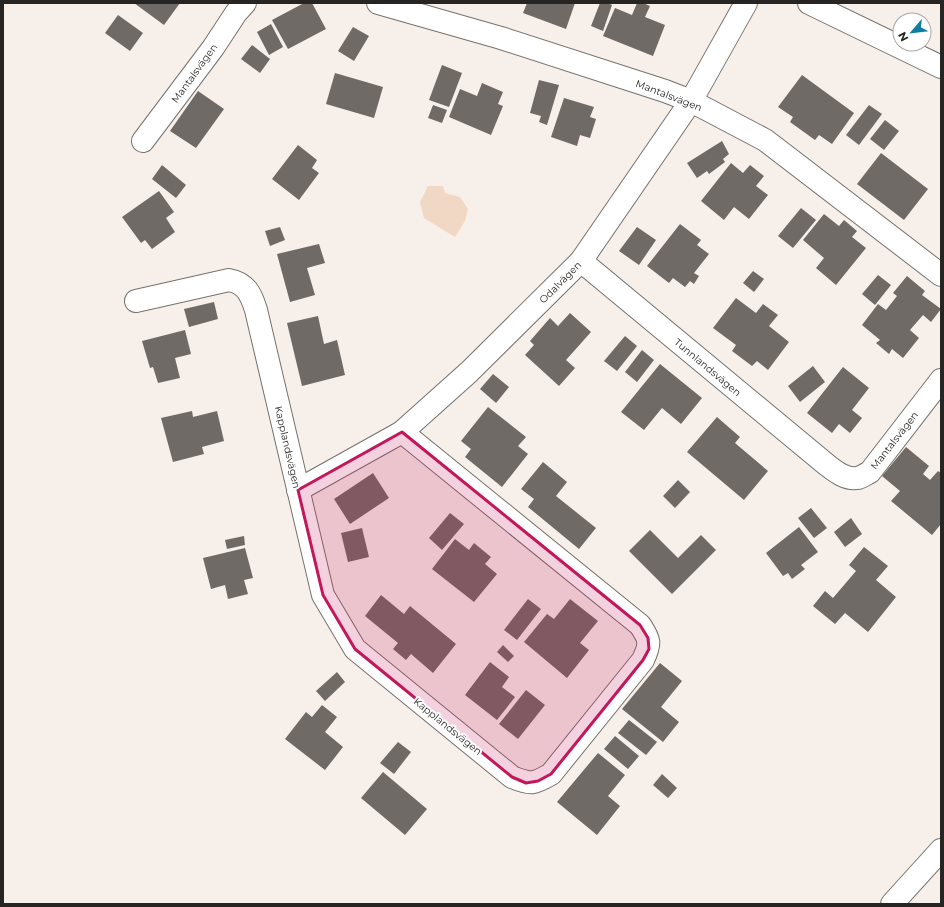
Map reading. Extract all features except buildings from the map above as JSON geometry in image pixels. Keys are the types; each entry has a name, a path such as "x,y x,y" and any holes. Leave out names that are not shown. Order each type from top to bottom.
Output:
{"street":[{"name":"Mantalsvägen","path":"143,141 213,48 244,3"},
{"name":"Mantalsvägen","path":"378,3 501,38 665,91 691,101 764,140 941,275"},
{"name":"Odalvägen","path":"298,490 402,432 469,372 581,262 691,101 746,3"},
{"path":"809,3 941,67"},
{"name":"Tunnlandsvägen","path":"581,262 836,472"},
{"name":"Kapplandsvägen","path":"136,301 229,280 237,281 246,288 252,298 256,310 323,595 355,649 512,777 526,783 538,781 551,774 643,660 649,649 648,638 640,625 402,432"},
{"name":"Mantalsvägen","path":"836,472 848,478 858,478 870,472 941,380"},
{"path":"892,904 941,850"}],"highlighted area":[{"path":"402,432 640,625 648,638 649,649 643,660 551,774 538,781 526,783 512,777 355,649 323,595 298,490"}],"shaded area":[{"path":"428,186 443,186 445,193 460,197 468,209 465,221 455,237 424,218 420,202"}]}
